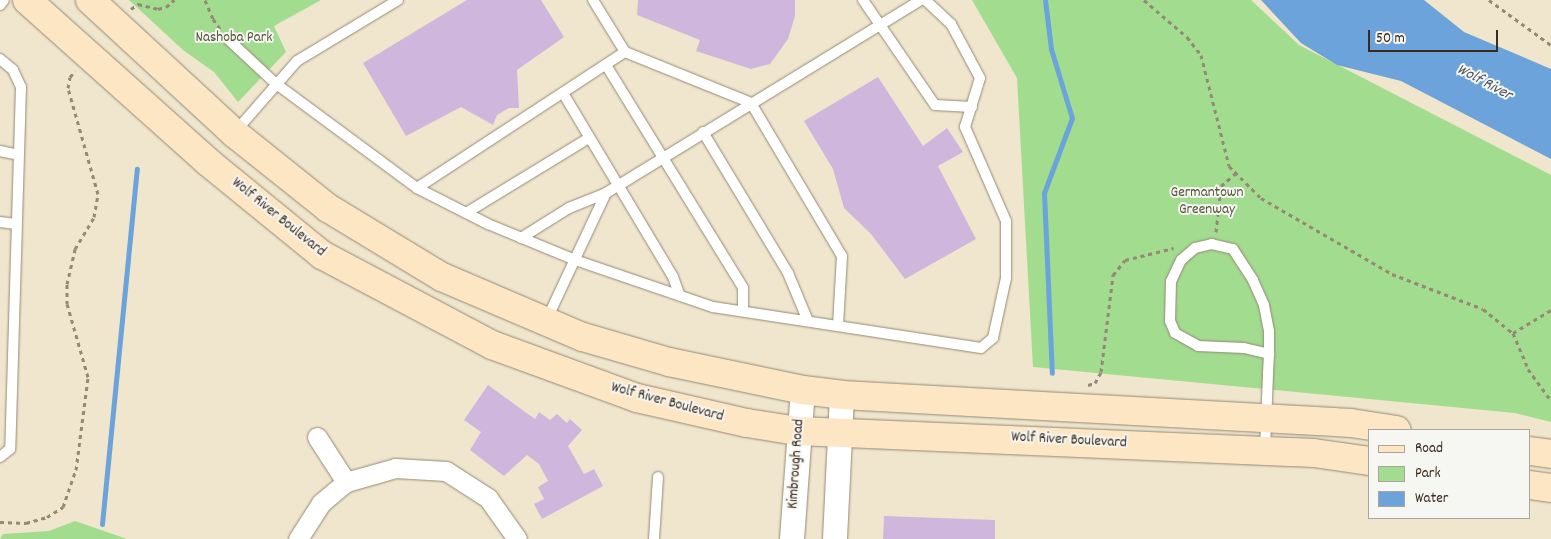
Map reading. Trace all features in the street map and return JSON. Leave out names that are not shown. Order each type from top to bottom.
[{"type":"main road","name":"Wolf River Boulevard","points":[[27,0],[208,162],[322,255],[492,345],[637,398],[747,423],[798,431],[840,434],[901,433],[1265,450],[1314,453],[1368,461]]},
{"type":"main road","points":[[90,0],[234,133],[328,208],[434,272],[583,337],[669,362],[803,390],[842,395],[1351,423],[1390,429]]},
{"type":"main road","points":[[1531,451],[1551,454]]},
{"type":"main road","points":[[1531,485],[1551,488]]},
{"type":"street","name":"Kimbrough Road","points":[[792,539],[798,431],[803,390]]},
{"type":"street","points":[[835,539],[842,395]]},
{"type":"street","points":[[317,437],[346,482]]},
{"type":"street","points":[[298,539],[321,503],[346,482],[396,468],[446,471],[488,498],[517,539]]},
{"type":"lane","points":[[0,5],[4,0]]},
{"type":"lane","points":[[234,133],[275,83],[296,61],[398,0]]},
{"type":"lane","points":[[593,0],[625,52],[751,103],[842,256],[838,325]]},
{"type":"lane","points":[[863,0],[882,24],[935,105],[972,107]]},
{"type":"lane","points":[[521,238],[569,208],[606,193],[663,156],[921,0]]},
{"type":"lane","points":[[230,40],[275,83],[417,188],[521,238],[575,260],[714,307],[981,348],[993,338],[1006,278],[1006,221],[965,127],[980,78],[951,24],[925,0]]},
{"type":"lane","points":[[417,188],[625,52]]},
{"type":"lane","points":[[0,59],[13,70],[21,87],[10,449],[0,457]]},
{"type":"lane","points":[[606,65],[744,288],[742,311]]},
{"type":"lane","points":[[563,93],[673,277],[680,296]]},
{"type":"lane","points":[[703,132],[788,273],[808,320]]},
{"type":"lane","points":[[466,212],[589,138]]},
{"type":"lane","points":[[0,151],[19,155]]},
{"type":"lane","points":[[546,321],[575,260],[594,213],[606,193]]},
{"type":"lane","points":[[0,222],[16,224]]},
{"type":"lane","points":[[1265,450],[1269,354],[1269,331],[1264,305],[1242,260],[1226,246],[1212,244],[1195,248],[1181,260],[1171,282],[1170,320],[1175,333],[1198,346],[1244,348],[1269,354]]},
{"type":"lane","points":[[0,424],[11,426]]},
{"type":"lane","points":[[654,539],[658,477]]},
{"type":"path","points":[[117,23],[138,4],[158,8],[174,0]]},
{"type":"path","points":[[205,0],[213,19],[230,40]]},
{"type":"path","points":[[1144,0],[1187,37],[1201,55],[1229,166],[1261,198],[1392,274],[1482,309],[1513,333],[1528,368],[1551,400]]},
{"type":"path","points":[[1490,0],[1551,45]]},
{"type":"path","points":[[0,522],[26,523],[64,507],[76,470],[88,377],[66,304],[66,284],[75,249],[94,217],[98,194],[68,88],[70,77],[89,55]]},
{"type":"path","points":[[1215,239],[1221,186],[1236,173]]},
{"type":"path","points":[[1084,388],[1095,383],[1101,372],[1113,275],[1125,260],[1179,247]]},
{"type":"path","points":[[1513,333],[1551,310]]},
{"type":"green space","name":"Nashoba Park","points":[[129,0],[321,0],[274,26],[286,52],[238,102],[214,72],[183,50]]},
{"type":"green space","name":"Germantown Greenway","points":[[972,0],[1251,0],[1299,45],[1551,175],[1551,422],[1515,413],[1033,367],[1017,78]]},
{"type":"green space","points":[[75,521],[127,539],[0,539],[3,534],[49,531]]},
{"type":"water","name":"Wolf River","points":[[1261,0],[1424,0],[1464,32],[1551,69],[1551,159],[1401,81],[1337,65],[1301,43]]},
{"type":"building","points":[[467,0],[541,0],[564,37],[517,70],[519,108],[509,108],[497,115],[493,125],[461,107],[406,136],[363,63]]},
{"type":"building","points":[[638,0],[795,0],[795,16],[788,39],[770,64],[751,69],[696,51],[700,40],[637,15]]},
{"type":"building","points":[[878,77],[923,146],[947,128],[963,152],[938,166],[976,239],[905,279],[871,234],[844,208],[833,169],[804,121]]},
{"type":"building","points":[[488,385],[535,419],[539,412],[550,420],[557,414],[567,423],[570,419],[582,430],[568,446],[584,474],[594,469],[603,486],[542,519],[534,504],[544,499],[538,487],[548,481],[539,464],[527,455],[504,476],[470,450],[481,432],[464,420]]},
{"type":"building","points":[[884,516],[995,520],[995,539],[883,539]]},
{"type":"waterway","points":[[1045,0],[1051,49],[1072,118],[1044,193],[1052,373]]},
{"type":"waterway","points":[[102,524],[137,169]]}]
